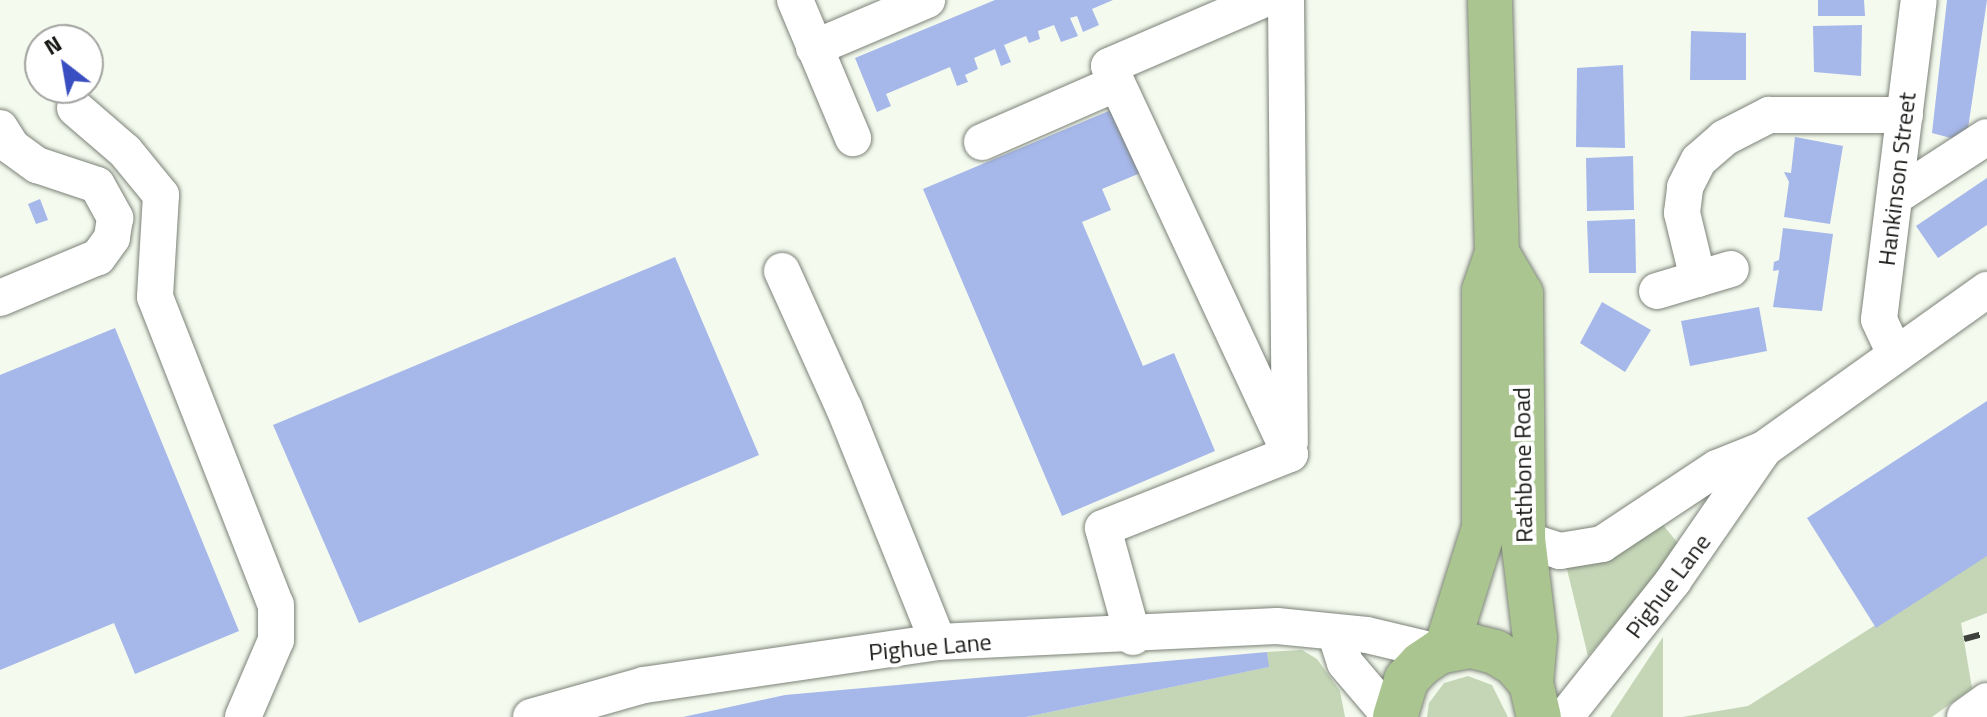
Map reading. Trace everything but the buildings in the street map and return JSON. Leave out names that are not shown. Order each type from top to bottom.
[{"type":"main road","name":"Rathbone Road","points":[[1443,651],[1484,528],[1484,291],[1497,253],[1490,0]]},
{"type":"main road","name":"Rathbone Road","points":[[1497,253],[1521,294],[1523,539],[1535,638],[1535,700]]},
{"type":"main road","points":[[1393,717],[1406,680],[1443,651],[1471,646],[1495,652],[1535,700]]},
{"type":"street","points":[[795,0],[853,138]]},
{"type":"street","points":[[814,48],[927,0]]},
{"type":"street","points":[[1262,0],[1109,66],[1290,454]]},
{"type":"street","points":[[1286,0],[1290,454]]},
{"type":"street","name":"Hankinson Street","points":[[1895,354],[1879,319],[1919,0]]},
{"type":"street","points":[[982,142],[1117,83]]},
{"type":"street","points":[[75,108],[125,151],[161,195],[155,297],[276,605],[276,640],[243,717]]},
{"type":"street","points":[[1657,291],[1715,274],[1682,213],[1685,187],[1699,160],[1724,138],[1769,115],[1905,115]]},
{"type":"street","points":[[0,128],[12,147],[37,165],[97,185],[115,218],[112,238],[98,257],[0,298]]},
{"type":"street","points":[[1896,196],[1987,137]]},
{"type":"street","points":[[782,271],[844,408],[938,642]]},
{"type":"street","name":"Pighue Lane","points":[[1523,539],[1560,551],[1602,544],[1717,468],[1764,449],[1987,290]]},
{"type":"street","name":"Pighue Lane","points":[[1565,717],[1673,581],[1764,449]]},
{"type":"street","points":[[1133,637],[1103,528],[1290,454]]},
{"type":"street","name":"Pighue Lane","points":[[531,717],[644,685],[938,642],[1133,637],[1277,626],[1336,635],[1367,635],[1443,651]]},
{"type":"street","points":[[1336,635],[1345,663],[1393,717]]},
{"type":"street","points":[[1965,717],[1987,701]]},
{"type":"green space","points":[[1659,520],[1681,547],[1588,656],[1565,561]]},
{"type":"green space","points":[[1987,554],[1987,613],[1961,623],[1972,688],[1932,717],[1682,717],[1748,706]]},
{"type":"green space","points":[[1663,637],[1663,717],[1610,717]]},
{"type":"green space","points":[[1302,650],[1317,659],[1340,691],[1345,717],[1026,717],[1268,667],[1267,652]]},
{"type":"green space","points":[[1468,676],[1492,685],[1508,717],[1427,717],[1429,703],[1444,683]]},
{"type":"railway","points":[[1964,639],[1987,633]]}]
